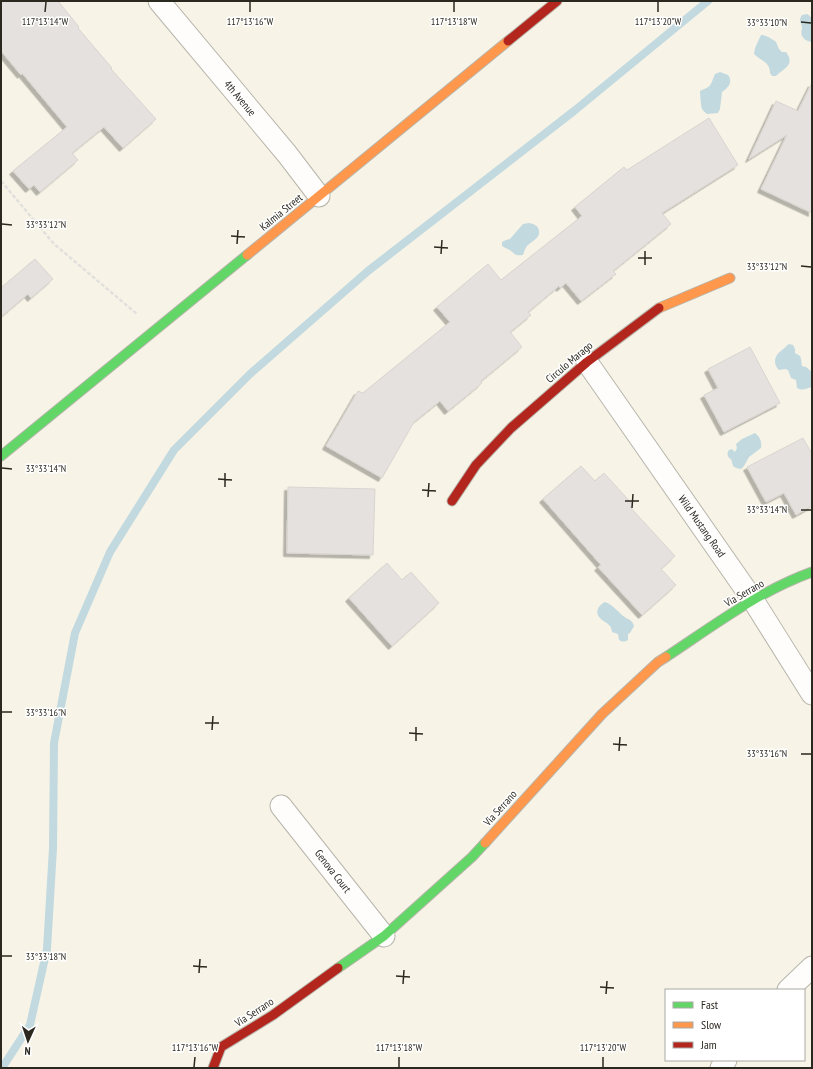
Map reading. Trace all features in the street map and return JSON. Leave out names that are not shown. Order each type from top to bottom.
[{"type":"street","name":"4th Avenue","points":[[159,1],[287,154],[319,196]]},
{"type":"street","name":"Kalmia Street","points":[[1,456],[557,1]]},
{"type":"street","name":"Circulo Marago","points":[[452,501],[476,465],[511,428],[587,362],[659,308],[730,278]]},
{"type":"street","name":"Wild Mustang Road","points":[[587,362],[753,600],[812,694]]},
{"type":"street","name":"Via Serrano","points":[[213,1068],[222,1047],[273,1015],[384,936],[472,857],[602,714],[658,662],[753,600],[812,572]]},
{"type":"street","name":"Genova Court","points":[[282,806],[384,936]]},
{"type":"street","points":[[789,989],[812,967]]},
{"type":"path","points":[[1,181],[54,244],[156,330]]},
{"type":"water","points":[[807,14],[812,19],[812,44],[804,39],[801,34],[802,27],[800,19],[802,15]]},
{"type":"water","points":[[761,35],[771,38],[776,42],[782,52],[786,52],[789,56],[789,63],[776,76],[772,76],[767,64],[754,54]]},
{"type":"water","points":[[720,72],[728,75],[730,84],[722,92],[720,109],[718,113],[707,114],[702,109],[700,91],[709,87],[715,74]]},
{"type":"water","points":[[529,223],[537,226],[539,234],[537,238],[527,246],[523,255],[516,255],[502,246],[502,242],[510,239],[523,224]]},
{"type":"water","points":[[789,344],[793,345],[795,353],[800,356],[802,366],[806,367],[812,372],[811,387],[802,390],[797,388],[796,380],[791,378],[788,370],[779,370],[777,367],[775,362],[776,357]]},
{"type":"water","points":[[755,433],[760,439],[761,448],[749,457],[741,469],[736,468],[733,466],[731,459],[728,457],[728,451],[732,449],[735,452],[737,448],[736,444],[742,439]]},
{"type":"water","points":[[605,602],[633,622],[634,626],[628,634],[628,640],[624,642],[619,640],[618,634],[612,632],[610,626],[598,616],[598,609]]},
{"type":"building","points":[[1,1],[58,1],[79,27],[78,28],[112,68],[111,69],[156,119],[123,148],[104,127],[72,153],[78,160],[40,192],[34,185],[29,189],[13,171],[67,127],[22,73],[21,75],[1,51]]},
{"type":"building","points":[[812,83],[812,213],[761,189],[787,135],[749,159],[776,101],[798,111]]},
{"type":"building","points":[[709,118],[738,165],[662,213],[671,224],[613,271],[616,274],[581,301],[566,283],[560,288],[559,286],[528,312],[531,315],[510,332],[522,347],[448,411],[440,401],[414,422],[382,478],[326,446],[358,391],[363,393],[450,322],[437,307],[488,264],[501,280],[582,216],[575,207],[624,167],[627,170]]},
{"type":"building","points":[[35,259],[53,279],[31,298],[28,294],[1,317],[1,288]]},
{"type":"building","points":[[750,347],[780,403],[724,432],[704,395],[718,388],[708,369]]},
{"type":"building","points":[[803,438],[812,454],[812,506],[796,515],[784,493],[766,502],[747,467]]},
{"type":"building","points":[[581,466],[595,481],[604,473],[633,505],[630,507],[675,556],[661,569],[676,585],[642,615],[598,567],[601,565],[543,499]]},
{"type":"building","points":[[288,487],[375,489],[373,555],[287,553]]},
{"type":"building","points":[[387,563],[402,580],[411,572],[439,603],[392,646],[349,598]]},
{"type":"waterway","points":[[2,1068],[30,1025],[47,949],[53,848],[54,743],[75,633],[110,552],[174,450],[250,374],[368,271],[574,111],[708,1]]},
{"type":"traffic: fast","points":[[1,456],[247,255]]},
{"type":"traffic: fast","points":[[666,657],[719,621],[755,599],[773,589],[812,572]]},
{"type":"traffic: fast","points":[[338,968],[384,936],[472,857],[485,843]]},
{"type":"traffic: slow","points":[[247,255],[508,41]]},
{"type":"traffic: slow","points":[[659,308],[730,278]]},
{"type":"traffic: slow","points":[[485,843],[602,714],[658,662],[666,657]]},
{"type":"traffic: jam","points":[[508,41],[557,1]]},
{"type":"traffic: jam","points":[[452,501],[476,465],[511,428],[587,362],[659,308]]},
{"type":"traffic: jam","points":[[213,1068],[221,1047],[273,1015],[338,968]]}]
